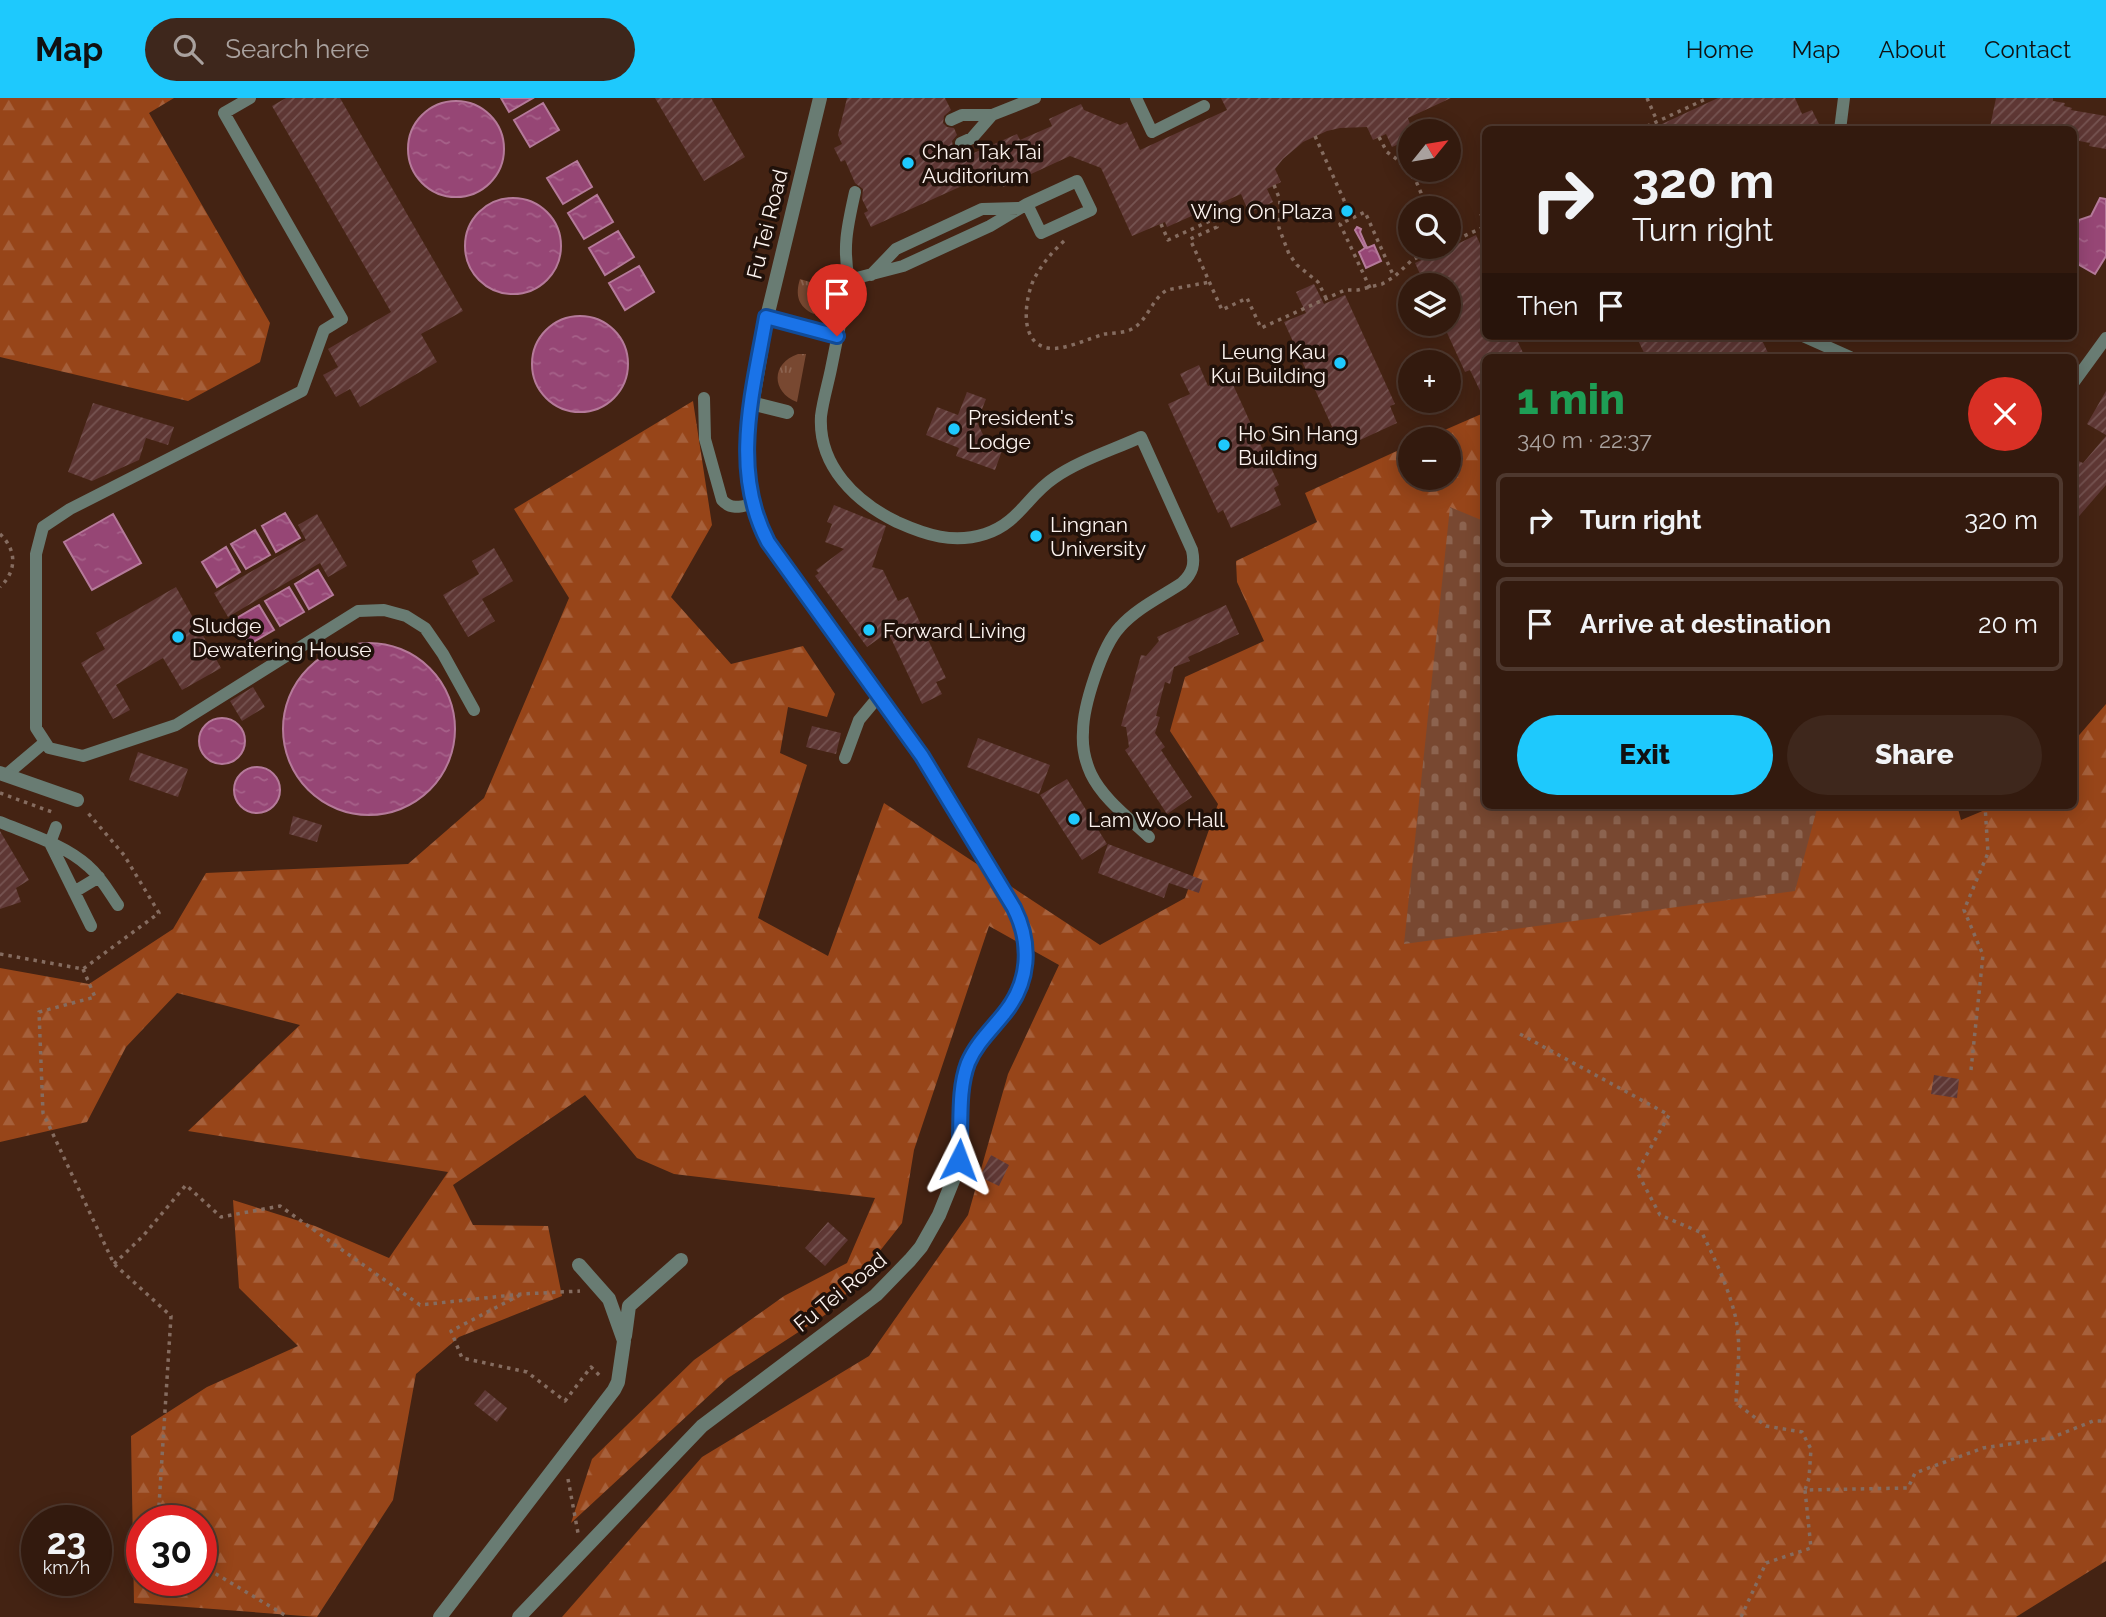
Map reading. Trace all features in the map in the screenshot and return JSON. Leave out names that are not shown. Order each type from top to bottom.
[{"type":"street","name":"Fu Tei Road","points":[[519,1617],[702,1426],[876,1295],[920,1247],[939,1215],[959,1160],[963,1084],[968,1064],[977,1046],[1016,996],[1025,968],[1026,940],[1014,908],[942,786],[773,550],[762,531],[752,504],[746,456],[751,403],[766,317],[820,98]]},
{"type":"street","points":[[751,403],[787,412]]},
{"type":"street","points":[[3,774],[77,800]]},
{"type":"street","points":[[440,1617],[614,1390],[618,1382],[629,1306],[681,1260]]},
{"type":"street","points":[[579,1265],[609,1299],[624,1341]]},
{"type":"lane","points":[[250,98],[223,113],[342,319],[324,330],[302,391],[70,509],[43,527],[36,554],[36,728],[49,748],[83,756],[176,725],[358,611],[384,610],[406,616],[425,628],[443,654],[474,710]]},
{"type":"lane","points":[[951,120],[962,115],[992,116],[1035,98]]},
{"type":"lane","points":[[1136,98],[1152,132],[1204,106]]},
{"type":"lane","points":[[1840,126],[1844,98]]},
{"type":"lane","points":[[961,143],[972,138],[992,116]]},
{"type":"lane","points":[[849,280],[903,266],[990,226],[1023,206],[1077,181],[1091,210],[1041,233],[1023,206]]},
{"type":"lane","points":[[855,192],[845,237],[849,280],[821,416],[825,446],[831,461],[847,487],[870,507],[929,535],[971,537],[998,528],[1021,512],[1038,491],[1056,477],[1141,437],[1192,550],[1193,568],[1182,583],[1130,617],[1113,634],[1098,667],[1083,730],[1086,759],[1098,786],[1149,837]]},
{"type":"lane","points":[[870,275],[896,249],[982,209],[1023,206]]},
{"type":"lane","points":[[766,317],[837,336]]},
{"type":"lane","points":[[2077,378],[2106,338]]},
{"type":"lane","points":[[1812,340],[1843,354]]},
{"type":"lane","points":[[704,398],[705,439],[722,500],[736,508],[752,504]]},
{"type":"lane","points":[[845,758],[859,720],[879,696]]},
{"type":"lane","points":[[3,774],[45,742]]},
{"type":"lane","points":[[58,821],[50,843],[91,926]]},
{"type":"lane","points":[[0,822],[50,843],[81,860],[99,877],[118,905]]},
{"type":"lane","points":[[74,892],[99,877]]},
{"type":"path","points":[[1647,98],[1657,121]]},
{"type":"path","points":[[1647,126],[1708,98]]},
{"type":"path","points":[[1315,136],[1352,218]]},
{"type":"path","points":[[1380,137],[1387,152],[1398,160],[1416,181],[1422,196]]},
{"type":"path","points":[[1274,185],[1280,201],[1279,228],[1289,254],[1307,275],[1318,282],[1326,299]]},
{"type":"path","points":[[1370,288],[1340,223],[1365,212],[1394,277]]},
{"type":"path","points":[[1161,223],[1168,240],[1214,219],[1217,227],[1190,239],[1222,310],[1247,298],[1261,328],[1345,290],[1370,288],[1394,277],[1414,259]]},
{"type":"path","points":[[1461,237],[1482,227]]},
{"type":"path","points":[[1070,237],[1041,267],[1028,295],[1027,327],[1035,342],[1042,346],[1057,348],[1126,331],[1139,323],[1161,293],[1210,282]]},
{"type":"path","points":[[0,534],[12,548],[13,556],[11,573],[0,587]]},
{"type":"path","points":[[0,793],[58,821]]},
{"type":"path","points":[[1971,1070],[1983,955],[1964,910],[1988,853],[1985,809]]},
{"type":"path","points":[[83,969],[94,997],[39,1012],[43,1113],[114,1264],[170,1316],[159,1505]]},
{"type":"path","points":[[1520,1034],[1669,1115],[1637,1172],[1660,1215],[1702,1233],[1718,1267],[1735,1317],[1738,1357],[1736,1403],[1766,1426],[1802,1432],[1811,1449],[1809,1478],[1805,1490],[1811,1548],[1766,1563],[1741,1617]]},
{"type":"path","points":[[114,1264],[143,1236],[186,1185],[221,1217],[280,1206],[420,1305],[576,1290],[609,1299]]},
{"type":"path","points":[[522,1294],[451,1331],[461,1358],[527,1372],[565,1401],[591,1367],[614,1390]]},
{"type":"path","points":[[1805,1490],[1908,1488],[1915,1473],[1983,1448],[2051,1438],[2093,1421],[2106,1421]]},
{"type":"path","points":[[563,1457],[582,1552]]},
{"type":"path","points":[[217,1575],[288,1617]]},
{"type":"green space","points":[[0,98],[174,98],[149,113],[270,323],[260,362],[188,401],[0,357]]},
{"type":"green space","points":[[800,279],[813,283],[819,300],[814,314],[804,308],[799,300]]},
{"type":"green space","points":[[798,354],[806,354],[797,402],[782,392],[778,378],[783,364]]},
{"type":"green space","points":[[693,401],[712,525],[671,597],[731,664],[803,646],[835,694],[827,717],[788,707],[780,753],[807,765],[758,918],[828,956],[884,803],[1100,945],[1185,898],[1218,804],[1170,731],[1185,677],[1264,641],[1237,582],[1236,561],[1317,522],[1305,493],[1398,450],[1398,490],[1461,490],[1461,427],[1452,427],[1482,414],[1482,809],[1958,809],[1961,820],[1987,809],[2077,809],[2077,738],[2106,704],[2106,1561],[2016,1617],[562,1617],[702,1457],[869,1356],[968,1215],[1008,1074],[1059,965],[989,926],[914,1150],[902,1223],[834,1309],[728,1378],[571,1523],[592,1459],[694,1360],[784,1296],[847,1263],[875,1198],[674,1174],[637,1158],[585,1095],[453,1185],[473,1225],[548,1226],[562,1296],[459,1337],[416,1374],[393,1500],[317,1617],[134,1603],[134,1596],[217,1596],[217,1505],[132,1505],[131,1436],[207,1387],[298,1346],[239,1288],[233,1200],[315,1226],[389,1258],[448,1172],[188,1131],[300,1025],[177,993],[126,1047],[87,1122],[0,1142],[0,968],[89,984],[173,929],[206,873],[408,864],[484,798],[569,598],[514,509]]},
{"type":"green space","points":[[1450,507],[1482,520],[1482,809],[1817,809],[1795,891],[1404,944]]},
{"type":"water","points":[[501,98],[533,98],[509,112]]},
{"type":"water","points":[[456,101],[474,104],[490,115],[501,131],[504,149],[501,167],[490,183],[474,194],[456,197],[438,194],[422,183],[411,167],[408,149],[411,131],[422,115],[438,104]]},
{"type":"water","points":[[543,103],[559,130],[530,147],[514,120]]},
{"type":"water","points":[[577,161],[592,187],[563,204],[547,178]]},
{"type":"water","points":[[597,195],[613,222],[584,239],[568,213]]},
{"type":"water","points":[[513,198],[531,201],[547,212],[558,228],[561,246],[558,264],[547,280],[531,291],[513,294],[495,291],[479,280],[468,264],[465,246],[468,228],[479,212],[495,201]]},
{"type":"water","points":[[2100,198],[2106,199],[2106,256],[2095,274],[2077,264],[2079,220],[2091,216]]},
{"type":"water","points":[[1357,227],[1361,229],[1367,248],[1374,245],[1381,261],[1366,268],[1359,252],[1365,248],[1355,230]]},
{"type":"water","points":[[618,231],[634,257],[605,275],[589,248]]},
{"type":"water","points":[[639,266],[654,292],[625,310],[609,283]]},
{"type":"water","points":[[580,316],[598,319],[614,330],[625,346],[628,364],[625,382],[614,398],[598,409],[580,412],[562,409],[546,398],[535,382],[532,364],[535,346],[546,330],[562,319]]},
{"type":"water","points":[[285,513],[300,538],[276,552],[262,526]]},
{"type":"water","points":[[113,514],[141,563],[92,590],[64,542]]},
{"type":"water","points":[[255,530],[270,555],[246,569],[231,544]]},
{"type":"water","points":[[226,547],[240,572],[217,587],[202,562]]},
{"type":"water","points":[[318,570],[333,595],[309,609],[295,584]]},
{"type":"water","points":[[289,587],[304,612],[280,626],[265,601]]},
{"type":"water","points":[[259,605],[274,630],[250,644],[235,619]]},
{"type":"water","points":[[369,643],[402,649],[430,668],[449,696],[455,729],[449,762],[430,790],[402,809],[369,815],[336,809],[308,790],[289,762],[283,729],[289,696],[308,668],[336,649]]},
{"type":"water","points":[[222,718],[238,725],[245,741],[238,757],[222,764],[206,757],[199,741],[206,725]]},
{"type":"water","points":[[257,767],[266,768],[273,774],[279,781],[279,799],[273,806],[266,812],[257,813],[248,812],[241,806],[235,799],[234,790],[235,781],[241,774],[248,768]]},
{"type":"building","points":[[286,98],[340,98],[463,311],[421,334],[437,362],[360,407],[350,389],[336,397],[323,375],[338,367],[328,349],[391,312],[272,106]]},
{"type":"building","points":[[655,98],[711,98],[745,157],[704,181]]},
{"type":"building","points":[[847,98],[945,98],[951,110],[944,116],[943,123],[954,128],[957,135],[952,141],[953,147],[959,152],[965,151],[967,156],[1017,134],[1020,140],[1052,126],[1049,119],[1081,104],[1084,110],[1120,125],[1127,122],[1140,150],[1227,110],[1221,98],[1451,98],[1408,119],[1398,119],[1398,144],[1392,147],[1386,134],[1373,140],[1367,127],[1327,131],[1303,142],[1275,169],[1281,182],[1267,189],[1273,202],[1249,213],[1241,194],[1167,227],[1165,222],[1132,236],[1101,168],[1070,156],[1003,187],[995,171],[871,227],[864,213],[868,211],[862,199],[863,189],[855,183],[845,160],[841,162],[834,148],[842,144],[838,135]]},
{"type":"building","points":[[1718,98],[1795,98],[1802,114],[1812,110],[1820,126],[1658,126]]},
{"type":"building","points":[[1996,98],[2053,98],[2053,101],[2065,103],[2064,106],[2072,108],[2071,110],[2106,116],[2106,149],[2077,141],[2077,126],[1990,126]]},
{"type":"building","points":[[1476,235],[1482,248],[1482,340],[1517,340],[1524,354],[1482,354],[1482,395],[1470,370],[1465,372],[1461,363],[1461,350],[1455,350],[1448,336],[1461,336],[1461,273],[1420,273],[1415,263],[1424,259],[1461,259],[1461,242]]},
{"type":"building","name":"Leung Kau Kui Building","points":[[1314,284],[1324,304],[1345,295],[1395,404],[1390,406],[1397,423],[1347,446],[1339,429],[1334,431],[1284,322],[1306,313],[1296,292]]},
{"type":"building","points":[[1638,340],[1762,340],[1769,354],[1645,354]]},
{"type":"building","name":"Ho Sin Hang Building","points":[[1199,365],[1208,386],[1229,376],[1279,485],[1274,488],[1281,505],[1231,528],[1223,510],[1218,513],[1168,404],[1190,394],[1180,374]]},
{"type":"building","points":[[2106,391],[2106,435],[2087,424]]},
{"type":"building","name":"President's Lodge","points":[[967,392],[986,399],[977,422],[986,441],[1003,448],[995,470],[956,456],[959,448],[926,435],[937,407],[958,415]]},
{"type":"building","points":[[93,403],[174,427],[168,445],[146,438],[139,460],[92,481],[68,472]]},
{"type":"building","points":[[2106,436],[2106,485],[2077,519],[2077,460],[2083,463]]},
{"type":"building","name":"Forward Living","points":[[834,505],[886,526],[872,567],[883,570],[898,601],[908,597],[946,678],[936,682],[942,694],[922,704],[888,632],[867,647],[815,576],[819,573],[816,570],[844,549],[825,542],[832,524],[827,522]]},
{"type":"building","points":[[317,514],[347,566],[328,577],[320,563],[228,617],[214,593],[306,540],[298,525]]},
{"type":"building","points":[[494,548],[513,581],[482,599],[495,621],[468,637],[443,595],[479,574],[472,561]]},
{"type":"building","name":"Sludge Dewatering House","points":[[176,587],[221,668],[182,690],[163,658],[116,685],[130,710],[113,719],[81,663],[105,649],[96,633]]},
{"type":"building","points":[[1226,605],[1239,634],[1188,657],[1190,661],[1174,667],[1170,684],[1165,682],[1156,716],[1160,717],[1155,733],[1165,747],[1161,750],[1192,797],[1167,814],[1125,750],[1129,747],[1126,727],[1121,726],[1141,655],[1146,656],[1159,641],[1157,637]]},
{"type":"building","points":[[253,687],[265,707],[242,721],[230,701]]},
{"type":"building","points":[[812,726],[841,733],[836,754],[806,747]]},
{"type":"building","points":[[978,738],[1050,765],[1039,794],[967,767]]},
{"type":"building","points":[[138,752],[188,769],[178,797],[129,780]]},
{"type":"building","points":[[1067,779],[1107,844],[1082,860],[1040,795]]},
{"type":"building","points":[[293,816],[322,825],[317,842],[289,834]]},
{"type":"building","points":[[0,831],[29,880],[16,888],[21,902],[0,909]]},
{"type":"building","points":[[1108,844],[1203,880],[1199,893],[1169,883],[1164,898],[1098,873]]},
{"type":"building","points":[[1934,1075],[1959,1079],[1957,1098],[1931,1094]]},
{"type":"building","points":[[991,1155],[1009,1165],[999,1186],[980,1177]]},
{"type":"building","points":[[828,1222],[848,1240],[825,1266],[805,1248]]},
{"type":"building","points":[[485,1390],[507,1408],[497,1422],[474,1404]]},
{"type":"place","name":"Chan Tak Tai Auditorium","points":[[908,163]]},
{"type":"place","name":"Wing On Plaza","points":[[1347,211]]},
{"type":"place","name":"Leung Kau Kui Building","points":[[1340,363]]},
{"type":"place","name":"President's Lodge","points":[[954,429]]},
{"type":"place","name":"Ho Sin Hang Building","points":[[1224,445]]},
{"type":"place","name":"Lingnan University","points":[[1036,536]]},
{"type":"place","name":"Forward Living","points":[[869,630]]},
{"type":"place","name":"Sludge Dewatering House","points":[[178,637]]},
{"type":"place","name":"Lam Woo Hall","points":[[1074,819]]},
{"type":"route","points":[[837,336],[766,317],[747,435],[747,479],[756,517],[768,542],[942,786],[1020,920],[1026,940],[1025,968],[1012,1003],[977,1046],[968,1064],[963,1084],[959,1160]]}]
